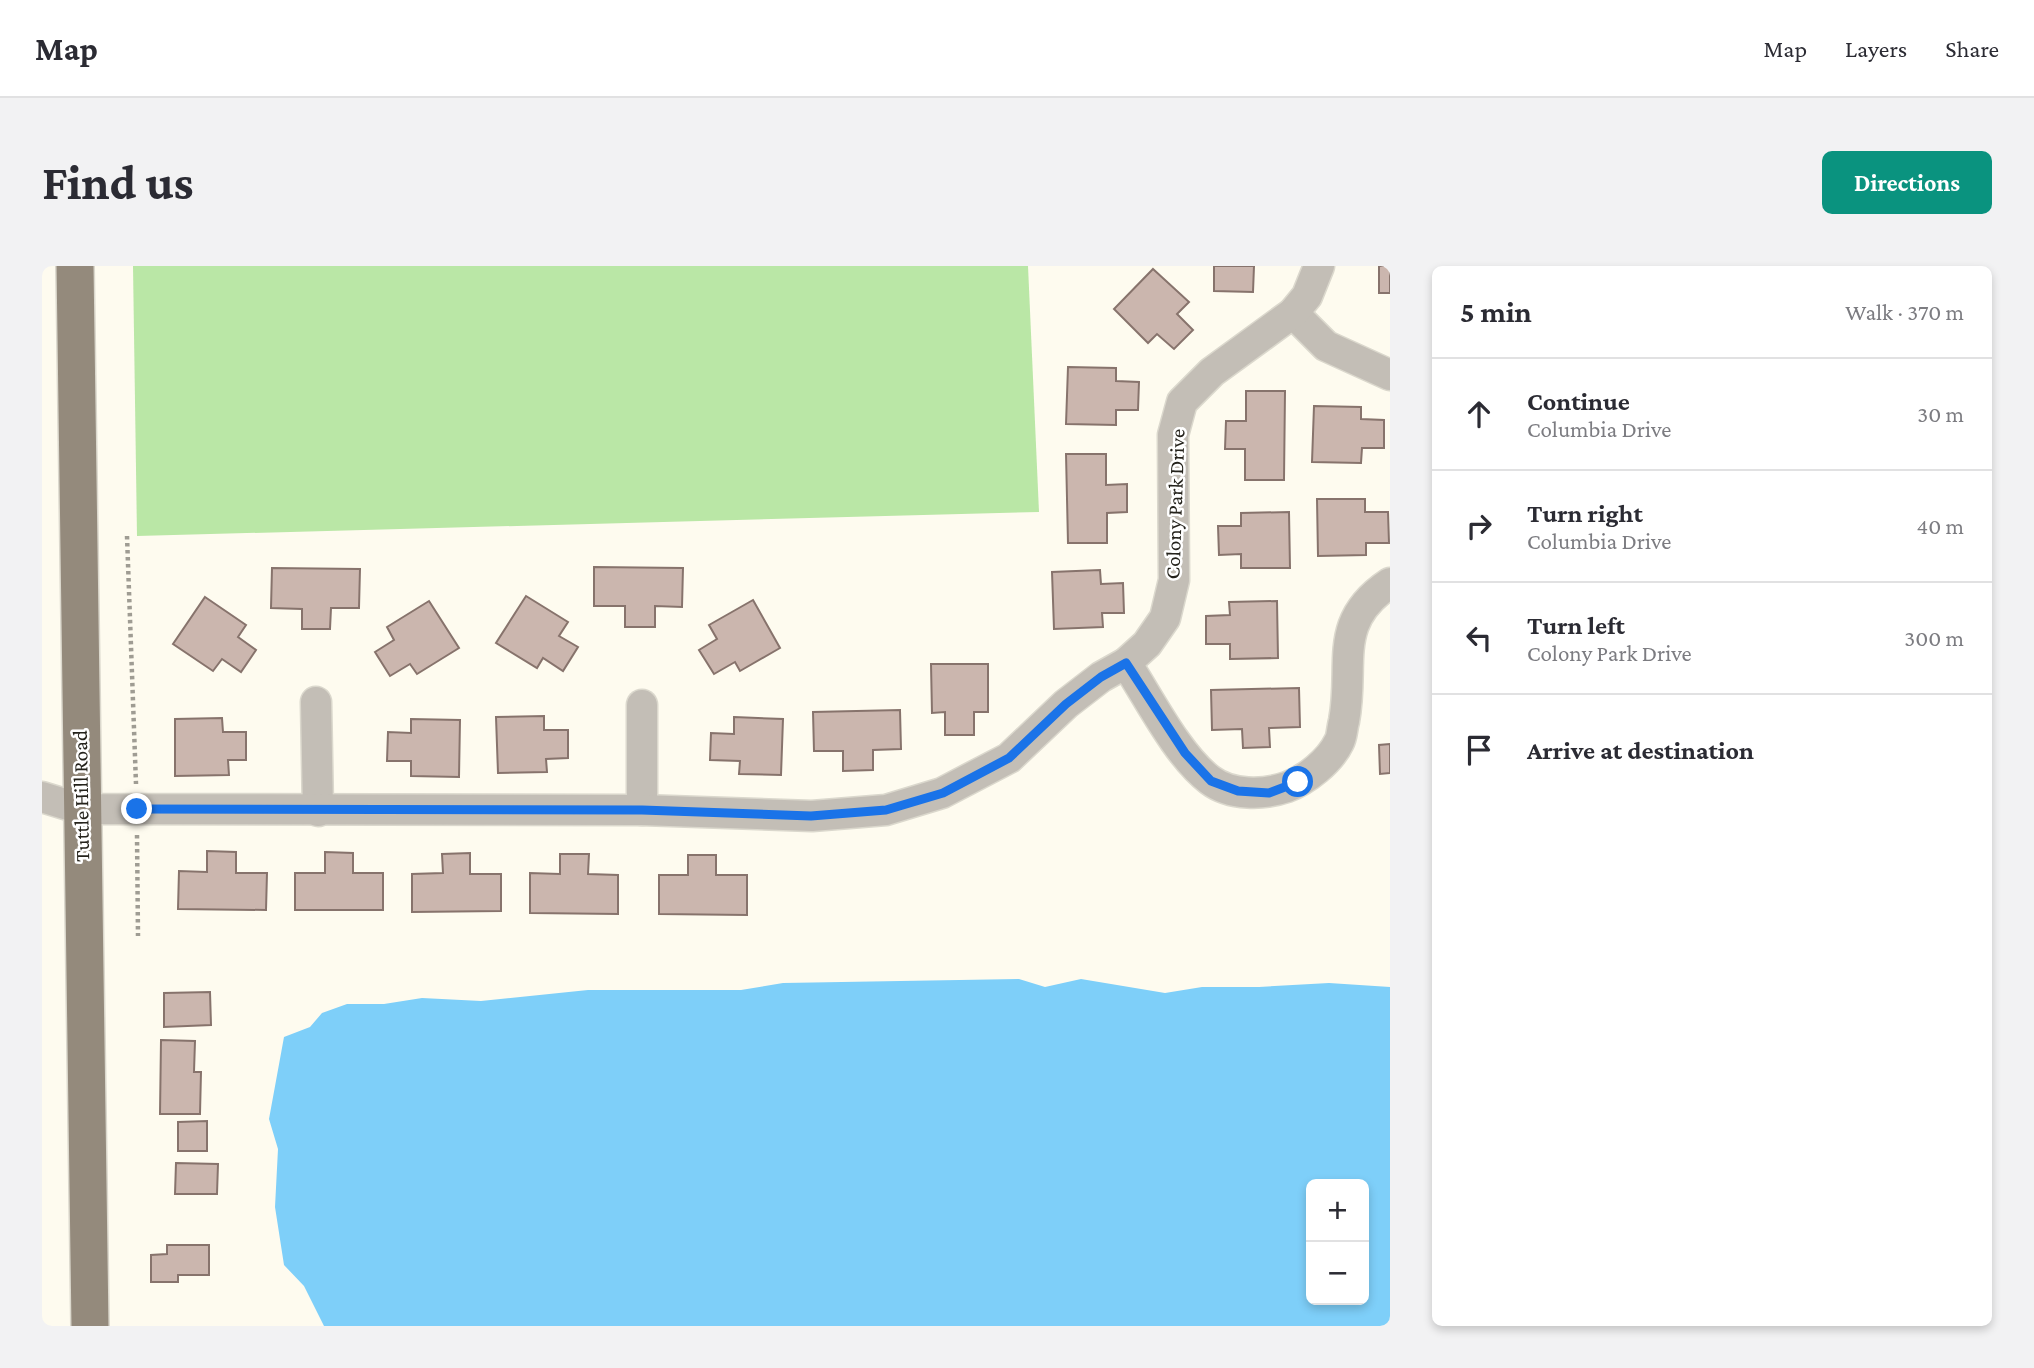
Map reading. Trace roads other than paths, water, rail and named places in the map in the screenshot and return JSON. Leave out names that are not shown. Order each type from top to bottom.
[{"type":"main road","name":"Tuttle Hill Road","points":[[75,266],[90,1326]]},
{"type":"street","name":"Colony Park Drive","points":[[42,797],[81,808],[318,811],[642,810],[811,816],[886,810],[943,793],[1009,758],[1066,704],[1101,677],[1126,663],[1147,644],[1165,618],[1174,580],[1173,435],[1182,402],[1212,372],[1293,313],[1307,296],[1319,266]]},
{"type":"street","points":[[1293,313],[1326,346],[1390,375]]},
{"type":"street","points":[[1126,663],[1185,753],[1211,781],[1238,791],[1269,793],[1298,782],[1324,761],[1340,742],[1347,704],[1346,650],[1355,617],[1390,583]]},
{"type":"street","points":[[316,702],[318,811]]},
{"type":"street","points":[[642,705],[642,810]]},
{"type":"water","points":[[1019,979],[1045,987],[1081,979],[1165,993],[1202,987],[1329,983],[1390,987],[1390,1326],[324,1326],[304,1286],[284,1265],[275,1207],[278,1149],[269,1119],[284,1037],[310,1027],[322,1013],[347,1004],[384,1004],[422,998],[481,1001],[588,990],[741,990],[783,983]]}]
